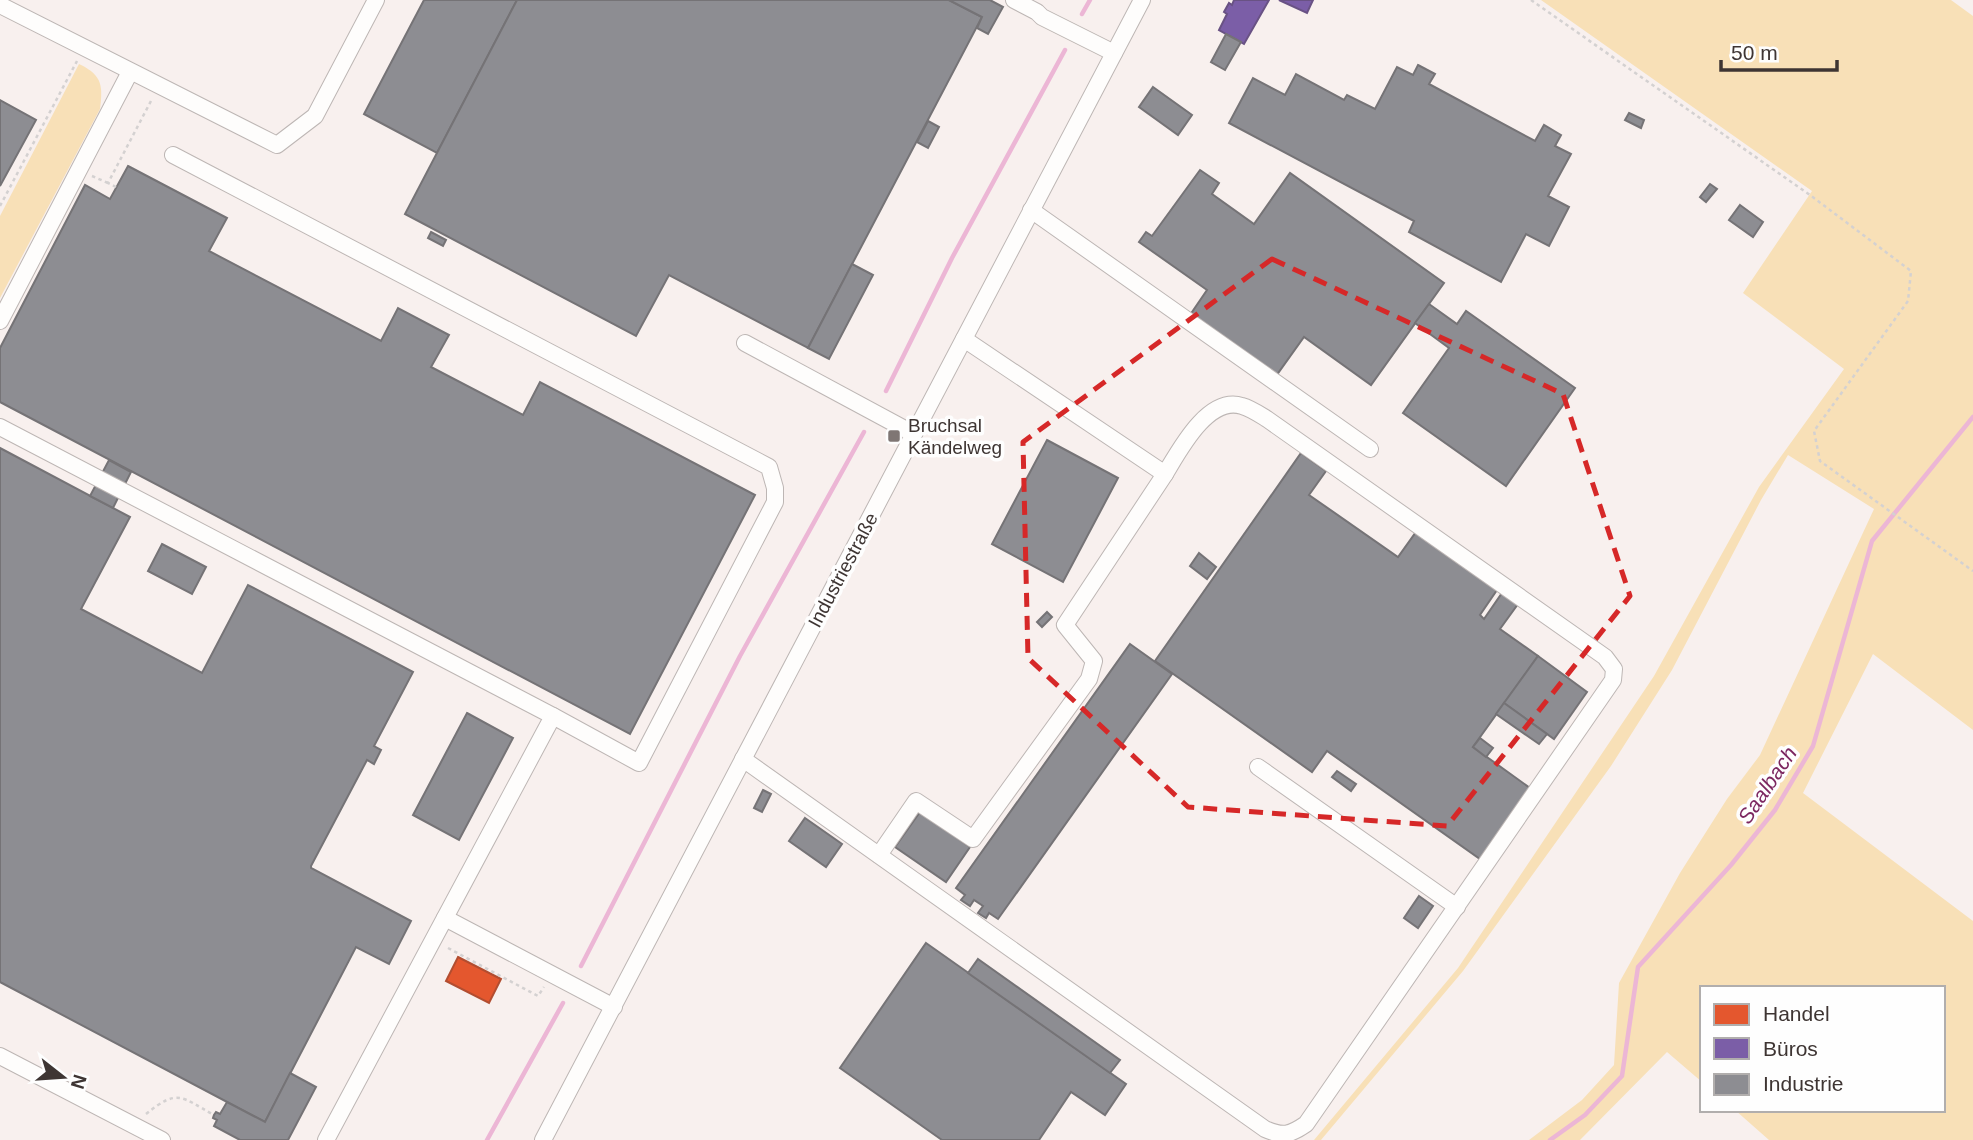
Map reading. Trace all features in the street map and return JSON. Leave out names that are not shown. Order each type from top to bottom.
[{"type":"street","points":[[0,5],[277,145],[315,116],[376,0]]},
{"type":"street","points":[[1014,0],[1114,53]]},
{"type":"street","name":"Industriestraße","points":[[543,1140],[743,759],[908,431],[964,339],[1142,0]]},
{"type":"street","points":[[0,321],[131,72]]},
{"type":"street","points":[[0,427],[639,762],[775,502],[775,488],[769,467],[173,155]]},
{"type":"street","points":[[1031,210],[1370,450]]},
{"type":"street","points":[[964,339],[1165,474]]},
{"type":"street","points":[[745,343],[908,431]]},
{"type":"street","points":[[743,759],[1265,1129],[1280,1136],[1292,1135],[1306,1124],[1457,907],[1613,680],[1614,669],[1605,657],[1266,419],[1240,405],[1218,407],[1188,436],[1065,625],[1094,661],[1089,678],[974,839],[916,801],[879,855]]},
{"type":"street","points":[[326,1140],[553,716]]},
{"type":"street","points":[[1258,767],[1457,907]]},
{"type":"street","points":[[445,918],[614,1007]]},
{"type":"street","points":[[0,1056],[162,1140]]},
{"type":"path","points":[[1531,0],[1810,195],[1911,271],[1909,301],[1814,431],[1820,461],[1973,571]]},
{"type":"path","points":[[0,206],[84,49]]},
{"type":"path","points":[[116,187],[108,183],[159,86]]},
{"type":"path","points":[[446,947],[538,996],[555,975]]},
{"type":"path","points":[[133,1125],[172,1097],[182,1098],[214,1115]]},
{"type":"highlighted area","points":[[1272,259],[1563,394],[1630,596],[1447,826],[1188,807],[1028,658],[1023,442]]},
{"type":"shaded area","points":[[1541,0],[1951,0],[1973,16],[1973,730],[1873,654],[1803,793],[1973,921],[1973,1140],[1769,1140],[1737,1112],[1945,1112],[1945,986],[1700,986],[1700,1080],[1667,1052],[1580,1140],[1529,1140],[1582,1100],[1614,1065],[1619,983],[1680,873],[1727,799],[1760,755],[1874,509],[1788,455],[1761,500],[1672,670],[1611,766],[1463,971],[1321,1140],[1314,1140],[1458,968],[1654,676],[1759,487],[1844,369],[1743,293],[1812,191]]},
{"type":"shaded area","points":[[79,64],[97,77],[101,87],[100,109],[0,298],[0,216]]},
{"type":"building: Handel","points":[[458,957],[501,979],[489,1003],[446,981]]},
{"type":"building: Büros","points":[[1234,0],[1269,0],[1244,44],[1219,30],[1227,14],[1224,12]]},
{"type":"building: Büros","points":[[1279,0],[1313,0],[1307,13]]},
{"type":"building: Industrie","points":[[424,0],[517,0],[437,153],[364,114]]},
{"type":"building: Industrie","points":[[517,0],[949,0],[982,17],[808,348],[669,275],[636,336],[405,214]]},
{"type":"building: Industrie","points":[[949,0],[990,0],[1003,7],[988,34],[977,28],[982,17]]},
{"type":"building: Industrie","points":[[1226,34],[1241,42],[1225,70],[1211,62]]},
{"type":"building: Industrie","points":[[1418,65],[1435,74],[1429,84],[1535,141],[1544,125],[1561,135],[1555,146],[1571,154],[1548,196],[1569,207],[1549,246],[1526,234],[1501,282],[1409,232],[1414,221],[1229,123],[1253,78],[1285,95],[1296,74],[1344,100],[1347,95],[1375,109],[1397,67],[1413,75]]},
{"type":"building: Industrie","points":[[1153,87],[1192,115],[1178,135],[1139,107]]},
{"type":"building: Industrie","points":[[0,100],[36,120],[0,186]]},
{"type":"building: Industrie","points":[[1629,113],[1644,120],[1641,128],[1625,120]]},
{"type":"building: Industrie","points":[[928,121],[939,127],[928,148],[917,142]]},
{"type":"building: Industrie","points":[[128,166],[227,218],[209,251],[381,341],[398,308],[449,335],[431,367],[523,415],[540,382],[755,495],[630,734],[0,402],[0,348],[85,185],[110,199]]},
{"type":"building: Industrie","points":[[1200,170],[1219,183],[1212,194],[1254,224],[1290,173],[1444,283],[1371,385],[1304,337],[1276,376],[1190,315],[1207,290],[1139,242],[1146,232],[1152,236]]},
{"type":"building: Industrie","points":[[1710,184],[1717,189],[1706,202],[1700,197]]},
{"type":"building: Industrie","points":[[1740,205],[1763,222],[1753,237],[1729,220]]},
{"type":"building: Industrie","points":[[431,232],[446,240],[443,246],[428,238]]},
{"type":"building: Industrie","points":[[852,264],[873,275],[829,359],[808,348]]},
{"type":"building: Industrie","points":[[1429,304],[1457,324],[1466,311],[1575,388],[1506,486],[1403,413],[1449,348],[1415,323]]},
{"type":"building: Industrie","points":[[1047,440],[1118,478],[1063,582],[992,544]]},
{"type":"building: Industrie","points":[[0,448],[130,517],[81,609],[202,673],[248,585],[413,672],[374,746],[381,750],[374,764],[367,760],[311,866],[411,921],[389,964],[356,947],[265,1122],[0,982]]},
{"type":"building: Industrie","points":[[1301,453],[1326,471],[1309,495],[1398,557],[1416,532],[1497,590],[1480,615],[1484,619],[1502,593],[1518,604],[1500,629],[1538,656],[1473,747],[1530,788],[1480,859],[1327,751],[1312,772],[1155,661]]},
{"type":"building: Industrie","points":[[109,460],[131,472],[113,508],[90,496]]},
{"type":"building: Industrie","points":[[162,544],[206,567],[192,594],[148,571]]},
{"type":"building: Industrie","points":[[1199,553],[1216,567],[1207,579],[1190,566]]},
{"type":"building: Industrie","points":[[1047,612],[1052,617],[1042,627],[1037,622]]},
{"type":"building: Industrie","points":[[1130,644],[1172,674],[998,919],[989,913],[986,918],[978,913],[983,906],[974,900],[970,906],[961,900],[965,895],[956,888]]},
{"type":"building: Industrie","points":[[1538,656],[1587,692],[1554,739],[1504,703]]},
{"type":"building: Industrie","points":[[1504,703],[1547,734],[1539,744],[1496,714]]},
{"type":"building: Industrie","points":[[467,713],[513,738],[459,840],[413,815]]},
{"type":"building: Industrie","points":[[1480,738],[1493,748],[1486,757],[1473,747]]},
{"type":"building: Industrie","points":[[1337,771],[1356,784],[1351,791],[1332,777]]},
{"type":"building: Industrie","points":[[763,790],[771,794],[762,812],[754,808]]},
{"type":"building: Industrie","points":[[920,812],[970,847],[946,882],[895,847]]},
{"type":"building: Industrie","points":[[805,818],[842,844],[826,867],[789,841]]},
{"type":"building: Industrie","points":[[1419,896],[1433,906],[1418,928],[1404,918]]},
{"type":"building: Industrie","points":[[926,943],[1126,1084],[1105,1115],[1071,1092],[1039,1140],[942,1140],[840,1068]]},
{"type":"building: Industrie","points":[[978,959],[1120,1060],[1110,1073],[968,973]]},
{"type":"building: Industrie","points":[[290,1073],[316,1087],[288,1140],[240,1140],[214,1126],[217,1120],[213,1118],[214,1115],[216,1112],[220,1114],[227,1102],[265,1122]]},
{"type":"waterway","points":[[1082,14],[1090,0]]},
{"type":"waterway","points":[[886,391],[952,258],[1065,50]]},
{"type":"waterway","name":"Saalbach","points":[[1550,1140],[1585,1115],[1622,1076],[1638,967],[1731,865],[1775,810],[1813,746],[1872,541],[1973,417]]},
{"type":"waterway","points":[[581,966],[740,656],[864,432]]},
{"type":"waterway","points":[[487,1140],[563,1003]]},
{"type":"place","name":"Bruchsal Kändelweg","points":[[894,436]]}]
